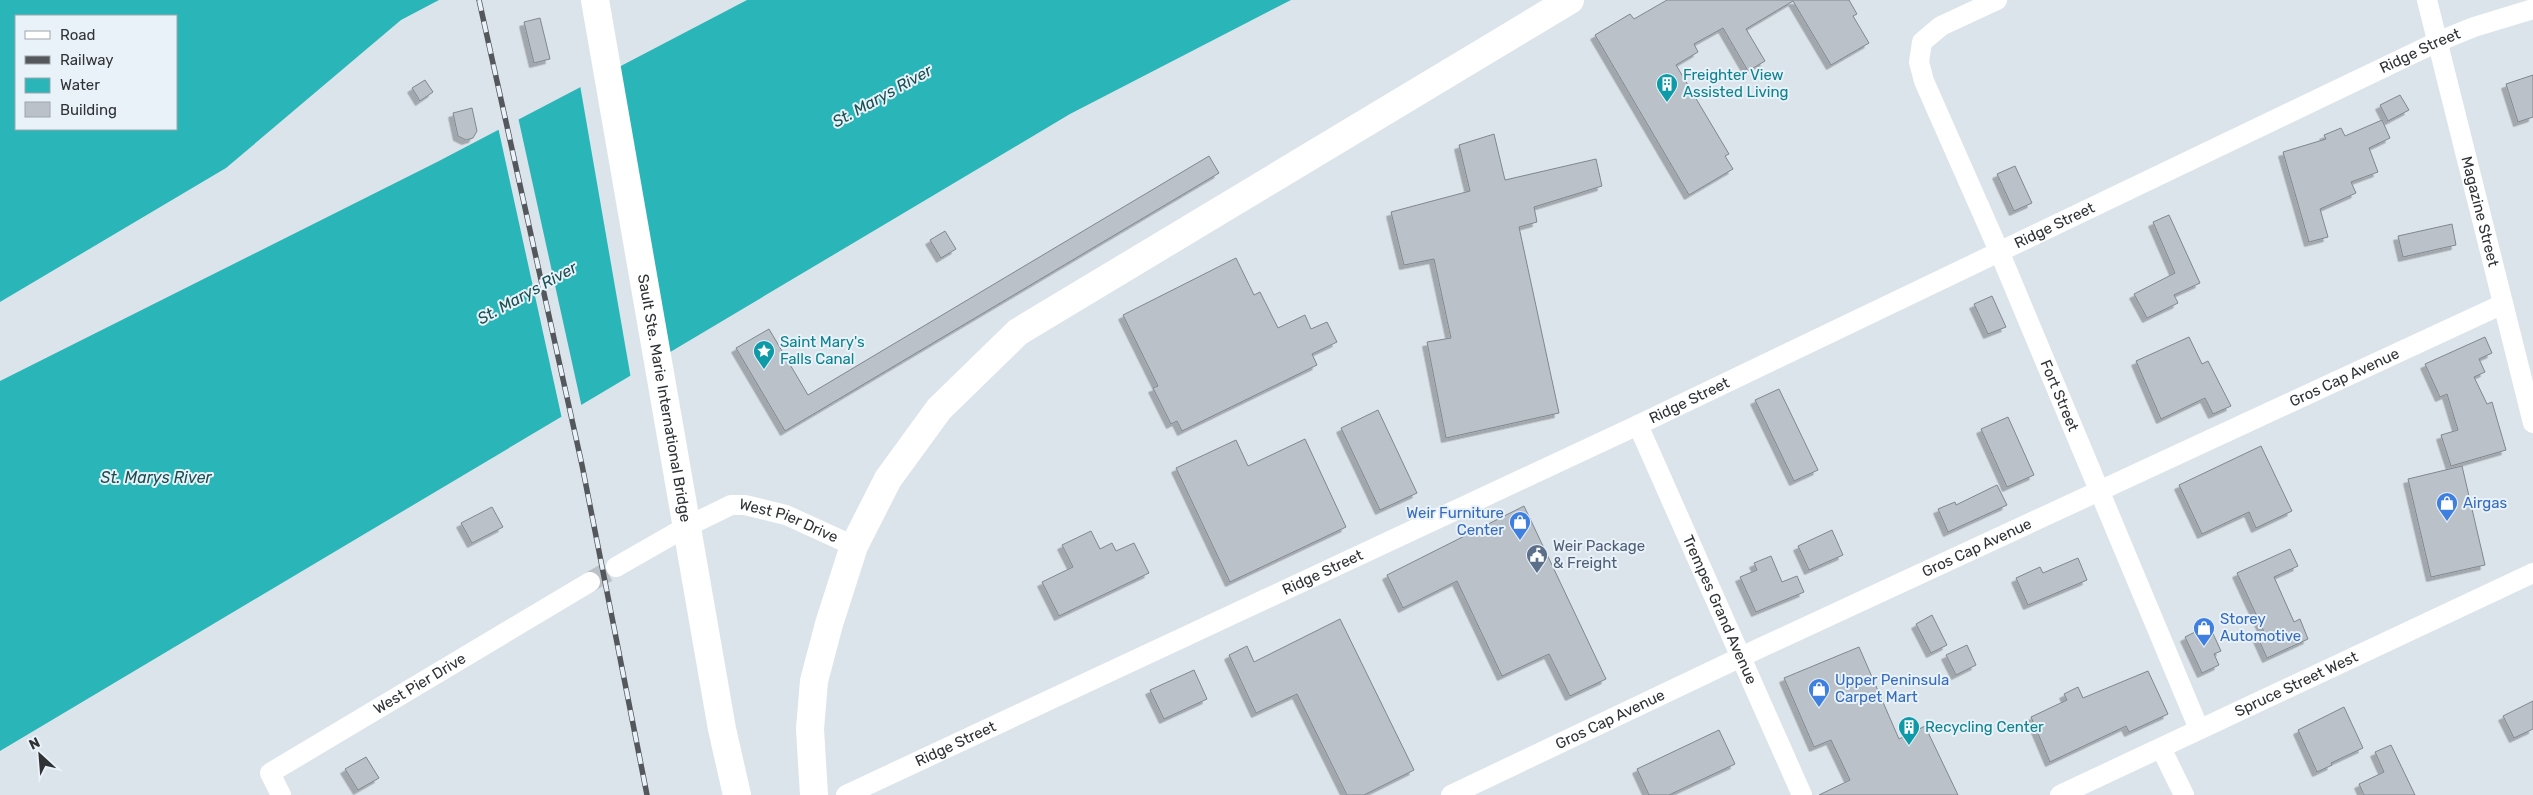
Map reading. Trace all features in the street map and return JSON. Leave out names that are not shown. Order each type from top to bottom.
[{"type":"main road","name":"Sault Ste. Marie International Bridge","points":[[595,0],[720,719],[737,795]]},
{"type":"main road","points":[[814,795],[810,729],[814,681],[829,624],[854,546],[888,479],[939,409],[1018,332],[1570,0]]},
{"type":"street","name":"Fort Street","points":[[1997,0],[1941,26],[1922,42],[1920,62],[1924,81],[1999,251],[2199,729]]},
{"type":"street","name":"Magazine Street","points":[[2427,0],[2533,423]]},
{"type":"street","name":"Ridge Street","points":[[846,795],[1638,425],[2437,42],[2474,27],[2533,9]]},
{"type":"street","name":"Gros Cap Avenue","points":[[1451,795],[1740,657],[2503,304]]},
{"type":"street","name":"Trempes Grand Avenue","points":[[1638,425],[1802,795]]},
{"type":"street","name":"West Pier Drive","points":[[616,567],[686,527],[731,505],[745,505],[786,515],[854,546]]},
{"type":"street","name":"Spruce Street West","points":[[2060,795],[2533,573]]},
{"type":"street","name":"West Pier Drive","points":[[281,795],[270,773],[590,582]]},
{"type":"street","points":[[2161,748],[2184,795]]},
{"type":"water","points":[[0,0],[439,0],[401,20],[226,168],[0,302]]},
{"type":"water","name":"St. Marys River","points":[[747,0],[1291,0],[1070,114],[0,751],[0,381],[437,162]]},
{"type":"pier","points":[[615,66],[668,357],[631,379],[580,85]]},
{"type":"pier","points":[[518,117],[582,408],[562,419],[498,127]]},
{"type":"building","name":"Freighter View Assisted Living","points":[[1667,0],[1849,0],[1857,14],[1853,16],[1869,43],[1831,65],[1793,1],[1746,29],[1765,61],[1748,71],[1723,28],[1694,44],[1698,52],[1676,65],[1729,154],[1725,156],[1733,169],[1689,195],[1595,35],[1630,14],[1634,19]]},
{"type":"building","points":[[540,18],[550,59],[534,63],[524,22]]},
{"type":"building","points":[[2533,75],[2533,117],[2518,122],[2506,84]]},
{"type":"building","points":[[425,80],[433,92],[420,101],[412,88]]},
{"type":"building","points":[[2400,95],[2409,110],[2388,121],[2380,105]]},
{"type":"building","points":[[472,108],[477,131],[473,138],[466,140],[458,136],[453,113]]},
{"type":"building","points":[[2382,120],[2390,138],[2369,148],[2378,172],[2351,182],[2356,193],[2320,209],[2328,237],[2309,242],[2283,152],[2326,139],[2324,135],[2341,128],[2345,136]]},
{"type":"building","points":[[1494,134],[1505,180],[1596,159],[1602,186],[1534,207],[1537,222],[1519,227],[1559,413],[1446,438],[1427,342],[1451,338],[1434,259],[1404,265],[1391,212],[1470,191],[1459,145]]},
{"type":"building","points":[[1209,156],[1219,173],[785,431],[736,348],[769,329],[808,395]]},
{"type":"building","points":[[2015,166],[2032,203],[2014,211],[1997,174]]},
{"type":"building","points":[[2169,215],[2200,283],[2174,295],[2178,303],[2147,318],[2134,294],[2175,273],[2153,222]]},
{"type":"building","points":[[2452,224],[2456,245],[2403,257],[2398,236]]},
{"type":"building","points":[[945,231],[956,249],[941,258],[930,240]]},
{"type":"building","points":[[1236,258],[1254,295],[1260,292],[1278,328],[1305,315],[1311,329],[1327,322],[1337,342],[1312,354],[1317,365],[1182,431],[1177,421],[1171,424],[1153,388],[1158,386],[1123,315]]},
{"type":"building","points":[[1992,296],[2006,327],[1988,334],[1974,304]]},
{"type":"building","points":[[2189,337],[2202,364],[2208,361],[2231,406],[2213,414],[2205,398],[2161,419],[2136,361]]},
{"type":"building","points":[[2485,337],[2492,353],[2479,359],[2485,372],[2474,377],[2487,404],[2492,402],[2506,450],[2451,466],[2441,435],[2458,430],[2447,394],[2440,397],[2425,364]]},
{"type":"building","points":[[1779,389],[1818,470],[1794,481],[1755,400]]},
{"type":"building","points":[[1378,410],[1417,493],[1380,510],[1341,428]]},
{"type":"building","points":[[2008,417],[2034,475],[2007,487],[1981,429]]},
{"type":"building","points":[[1305,439],[1346,527],[1230,582],[1176,468],[1236,440],[1248,466]]},
{"type":"building","points":[[2261,446],[2292,511],[2256,528],[2249,512],[2202,534],[2179,485]]},
{"type":"building","name":"Airgas","points":[[2462,466],[2485,565],[2431,577],[2408,479]]},
{"type":"building","points":[[1997,485],[2007,505],[1948,532],[1938,509],[1955,502],[1956,505]]},
{"type":"building","points":[[1524,506],[1606,679],[1570,696],[1549,654],[1502,676],[1457,581],[1403,608],[1387,575]]},
{"type":"building","points":[[492,507],[503,527],[472,543],[461,523]]},
{"type":"building","points":[[1832,530],[1843,555],[1809,570],[1798,546]]},
{"type":"building","points":[[1091,531],[1100,549],[1112,543],[1116,551],[1134,543],[1149,573],[1059,616],[1042,582],[1073,567],[1062,545]]},
{"type":"building","points":[[2290,549],[2298,566],[2274,577],[2294,622],[2300,619],[2308,639],[2267,658],[2258,638],[2265,634],[2237,573]]},
{"type":"building","points":[[1771,556],[1782,582],[1797,576],[1804,592],[1756,612],[1740,577],[1757,570],[1754,563]]},
{"type":"building","points":[[2078,558],[2087,580],[2028,605],[2016,578],[2040,567],[2043,573]]},
{"type":"building","points":[[1932,615],[1947,645],[1931,653],[1916,624]]},
{"type":"building","points":[[1340,619],[1414,770],[1364,795],[1347,795],[1297,694],[1256,713],[1229,655],[1247,646],[1254,662]]},
{"type":"building","points":[[2209,625],[2221,651],[2214,654],[2219,665],[2202,673],[2185,637]]},
{"type":"building","points":[[1967,645],[1976,665],[1956,675],[1946,655]]},
{"type":"building","points":[[1859,647],[1899,739],[1925,726],[1958,795],[1819,795],[1850,780],[1831,740],[1814,747],[1784,678]]},
{"type":"building","points":[[1194,670],[1207,699],[1164,719],[1150,690]]},
{"type":"building","points":[[2148,671],[2168,714],[2129,732],[2126,726],[2050,762],[2031,717],[2067,700],[2064,694],[2078,687],[2083,698]]},
{"type":"building","points":[[2533,701],[2533,729],[2514,738],[2503,716]]},
{"type":"building","points":[[2344,707],[2363,748],[2331,763],[2332,765],[2317,772],[2298,730]]},
{"type":"building","points":[[1719,730],[1735,764],[1669,795],[1649,795],[1637,769]]},
{"type":"building","points":[[2391,745],[2415,795],[2364,795],[2359,784],[2384,772],[2375,752]]},
{"type":"building","points":[[366,757],[379,778],[358,790],[345,769]]},
{"type":"tunnel","points":[[590,582],[616,567]]},
{"type":"railway","points":[[479,0],[582,465],[647,795]]},
{"type":"place","name":"Freighter View Assisted Living","points":[[1667,103]]},
{"type":"place","name":"Saint Mary's Falls Canal","points":[[764,370]]},
{"type":"place","name":"Airgas","points":[[2447,522]]},
{"type":"place","name":"Weir Furniture Center","points":[[1520,541]]},
{"type":"place","name":"Weir Package & Freight","points":[[1537,574]]},
{"type":"place","name":"Storey Automotive","points":[[2204,647]]},
{"type":"place","name":"Upper Peninsula Carpet Mart","points":[[1819,708]]},
{"type":"place","name":"Recycling Center","points":[[1909,746]]}]
